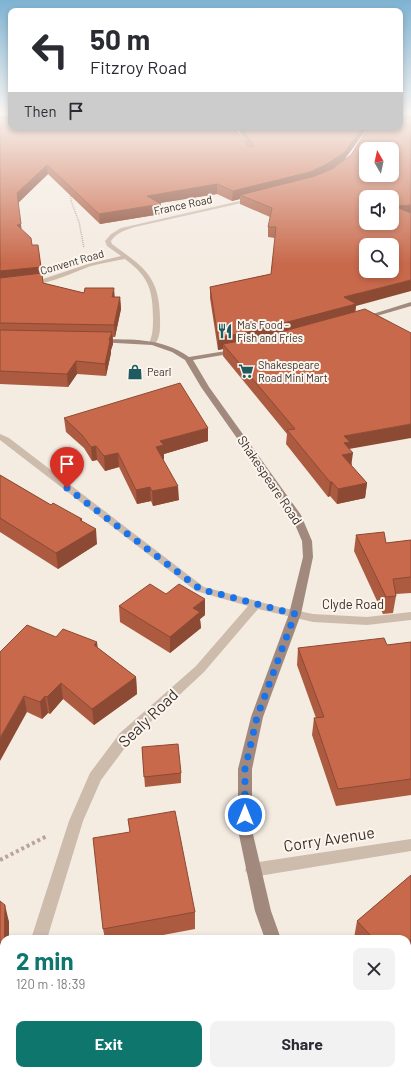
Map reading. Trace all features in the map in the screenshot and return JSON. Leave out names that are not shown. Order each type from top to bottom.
[{"type":"street","name":"France Road","points":[[153,343],[156,337],[155,291],[152,284],[141,269],[109,245],[108,240],[110,236],[118,231],[145,223],[258,198]]},
{"type":"street","name":"Convent Road","points":[[23,284],[44,281],[90,265],[125,257]]},
{"type":"street","points":[[354,320],[411,304]]},
{"type":"street","name":"Shakespeare Road","points":[[92,340],[153,343],[175,350],[188,359],[205,387],[296,515],[307,541],[308,557],[295,614],[257,717],[245,769],[245,830],[263,911],[272,935]]},
{"type":"street","points":[[188,359],[244,349]]},
{"type":"street","name":"Clyde Road","points":[[0,437],[6,440],[200,589],[255,605],[313,618],[367,621],[411,616]]},
{"type":"street","name":"Sealy Road","points":[[40,935],[76,821],[95,777],[124,737],[200,669],[255,605]]},
{"type":"street","name":"Corry Avenue","points":[[253,870],[411,844]]},
{"type":"path","points":[[70,188],[69,200],[80,225],[80,242],[88,254],[90,265]]},
{"type":"path","points":[[0,860],[76,821]]},
{"type":"building","points":[[0,164],[327,164],[310,172],[233,191],[217,184],[147,196],[161,204],[99,214],[47,165],[17,193],[21,224],[17,225],[31,238],[32,245],[38,245],[41,267],[0,271]]},
{"type":"building","points":[[339,164],[359,164],[359,182],[399,182],[399,164],[411,164],[411,205],[399,206],[399,190],[359,190],[359,230],[399,230],[399,208],[411,213],[411,280],[344,297],[356,304],[257,330],[218,338],[210,287],[271,274],[276,227],[268,227],[272,208],[240,195],[315,176],[332,169]]},
{"type":"building","points":[[42,273],[43,283],[84,293],[85,288],[114,288],[112,297],[120,297],[114,325],[0,323],[0,278]]},
{"type":"building","points":[[365,309],[411,333],[411,424],[344,436],[350,442],[344,443],[353,453],[342,455],[367,483],[338,489],[332,482],[330,482],[287,430],[295,429],[223,344],[262,337]]},
{"type":"building","points":[[0,330],[112,332],[109,340],[105,364],[76,361],[67,374],[0,371]]},
{"type":"building","points":[[180,383],[208,428],[160,441],[164,445],[156,447],[178,486],[152,491],[150,487],[136,490],[118,453],[104,456],[96,446],[91,447],[82,435],[64,418]]},
{"type":"building","points":[[0,475],[51,505],[53,503],[82,519],[80,520],[96,529],[56,553],[0,518]]},
{"type":"building","points":[[384,532],[386,543],[411,540],[411,577],[393,579],[396,596],[386,597],[356,535]]},
{"type":"building","points":[[150,584],[166,594],[179,584],[205,599],[193,608],[200,612],[170,637],[119,606]]},
{"type":"building","points":[[27,625],[56,637],[63,629],[97,642],[94,645],[136,677],[92,709],[61,683],[40,702],[24,696],[0,738],[0,652]]},
{"type":"building","points":[[384,638],[387,645],[411,642],[411,779],[338,789],[314,718],[324,717],[298,648]]},
{"type":"building","points":[[178,744],[181,773],[144,777],[142,747]]},
{"type":"building","points":[[175,811],[195,912],[103,929],[93,838],[130,832],[128,819]]},
{"type":"building","points":[[411,875],[411,935],[370,935],[357,921]]},
{"type":"building","points":[[0,901],[5,905],[4,935],[0,935]]},
{"type":"place","name":"Ma's Food - Fish and Fries","points":[[225,331]]},
{"type":"place","name":"Shakespeare Road Mini Mart","points":[[246,371]]},
{"type":"place","name":"Pearl","points":[[135,372]]},
{"type":"route","points":[[67,488],[200,589],[267,608],[295,614],[257,717],[245,769],[245,815]]}]
